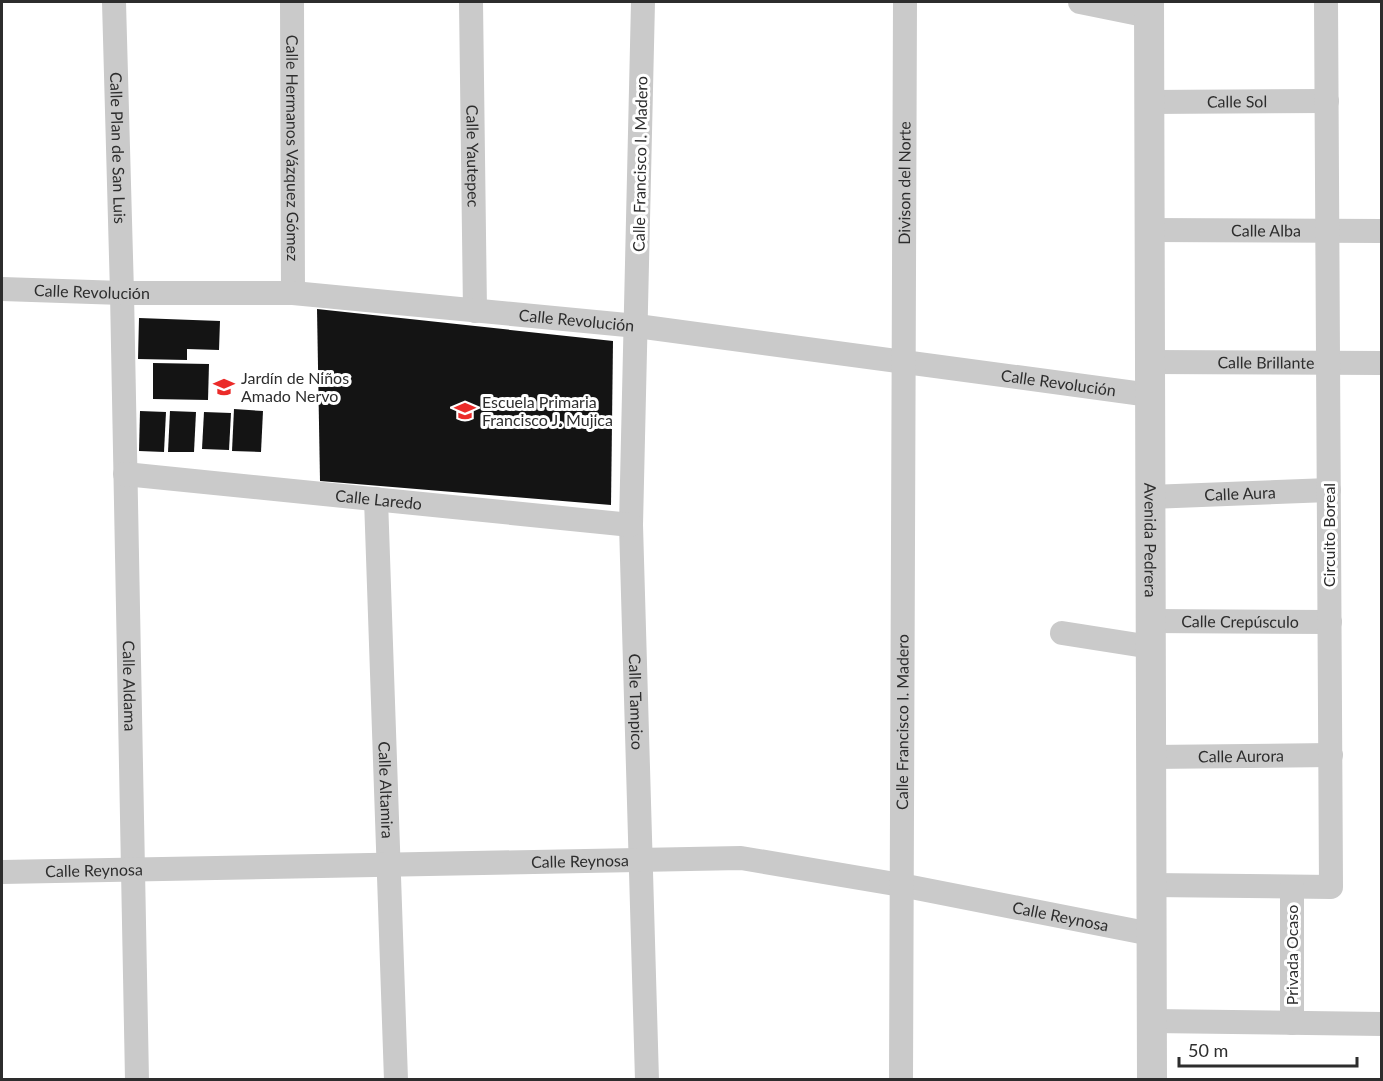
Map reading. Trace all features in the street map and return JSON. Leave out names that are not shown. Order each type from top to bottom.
[{"type":"street","name":"Calle Plan de San Luis","points":[[114,2],[122,293]]},
{"type":"street","name":"Calle Hermanos Vázquez Gómez","points":[[292,2],[293,294]]},
{"type":"street","name":"Calle Yautepec","points":[[471,2],[476,311]]},
{"type":"street","name":"Calle Francisco I. Madero","points":[[637,326],[643,2]]},
{"type":"street","name":"Divison del Norte","points":[[904,364],[905,2]]},
{"type":"street","points":[[1080,2],[1149,9]]},
{"type":"street","name":"Circuito Boreal","points":[[1151,885],[1332,887],[1326,2]]},
{"type":"street","name":"Avenida Pedrera","points":[[1149,9],[1152,1080]]},
{"type":"street","name":"Calle Sol","points":[[1149,102],[1327,101]]},
{"type":"street","name":"Calle Alba","points":[[1149,230],[1382,231]]},
{"type":"street","name":"Calle Revolución","points":[[2,288],[122,293],[293,294],[637,326],[904,364],[1150,394]]},
{"type":"street","name":"Calle Aldama","points":[[122,293],[137,1080]]},
{"type":"street","name":"Calle Tampico","points":[[637,326],[631,525],[647,1080]]},
{"type":"street","name":"Calle Brillante","points":[[1150,362],[1382,363]]},
{"type":"street","name":"Calle Francisco I. Madero","points":[[901,1080],[904,364]]},
{"type":"street","name":"Calle Laredo","points":[[125,474],[631,525]]},
{"type":"street","name":"Calle Aura","points":[[1150,497],[1329,490]]},
{"type":"street","name":"Calle Altamira","points":[[376,499],[396,1080]]},
{"type":"street","name":"Calle Crepúsculo","points":[[1062,633],[1150,634],[1330,622]]},
{"type":"street","name":"Calle Aurora","points":[[1151,757],[1331,754]]},
{"type":"street","name":"Calle Reynosa","points":[[2,872],[741,858],[901,885],[1151,934]]},
{"type":"street","name":"Privada Ocaso","points":[[1292,887],[1292,1023]]},
{"type":"street","points":[[1152,1021],[1382,1024]]},
{"type":"building","name":"Escuela Primaria Francisco J. Mujica","points":[[317,309],[613,341],[611,505],[320,481]]},
{"type":"building","points":[[139,318],[220,321],[219,350],[187,349],[187,360],[138,359]]},
{"type":"building","points":[[153,363],[209,364],[208,400],[153,399]]},
{"type":"building","points":[[234,409],[263,411],[261,452],[232,451]]},
{"type":"building","points":[[140,411],[166,412],[164,452],[139,451]]},
{"type":"building","points":[[170,411],[196,412],[194,452],[168,452]]},
{"type":"building","points":[[204,412],[231,413],[229,450],[202,449]]},
{"type":"place","name":"Jardín de Niños Amado Nervo","points":[[224,387]]},
{"type":"place","name":"Escuela Primaria Francisco J. Mujica","points":[[465,411]]}]
